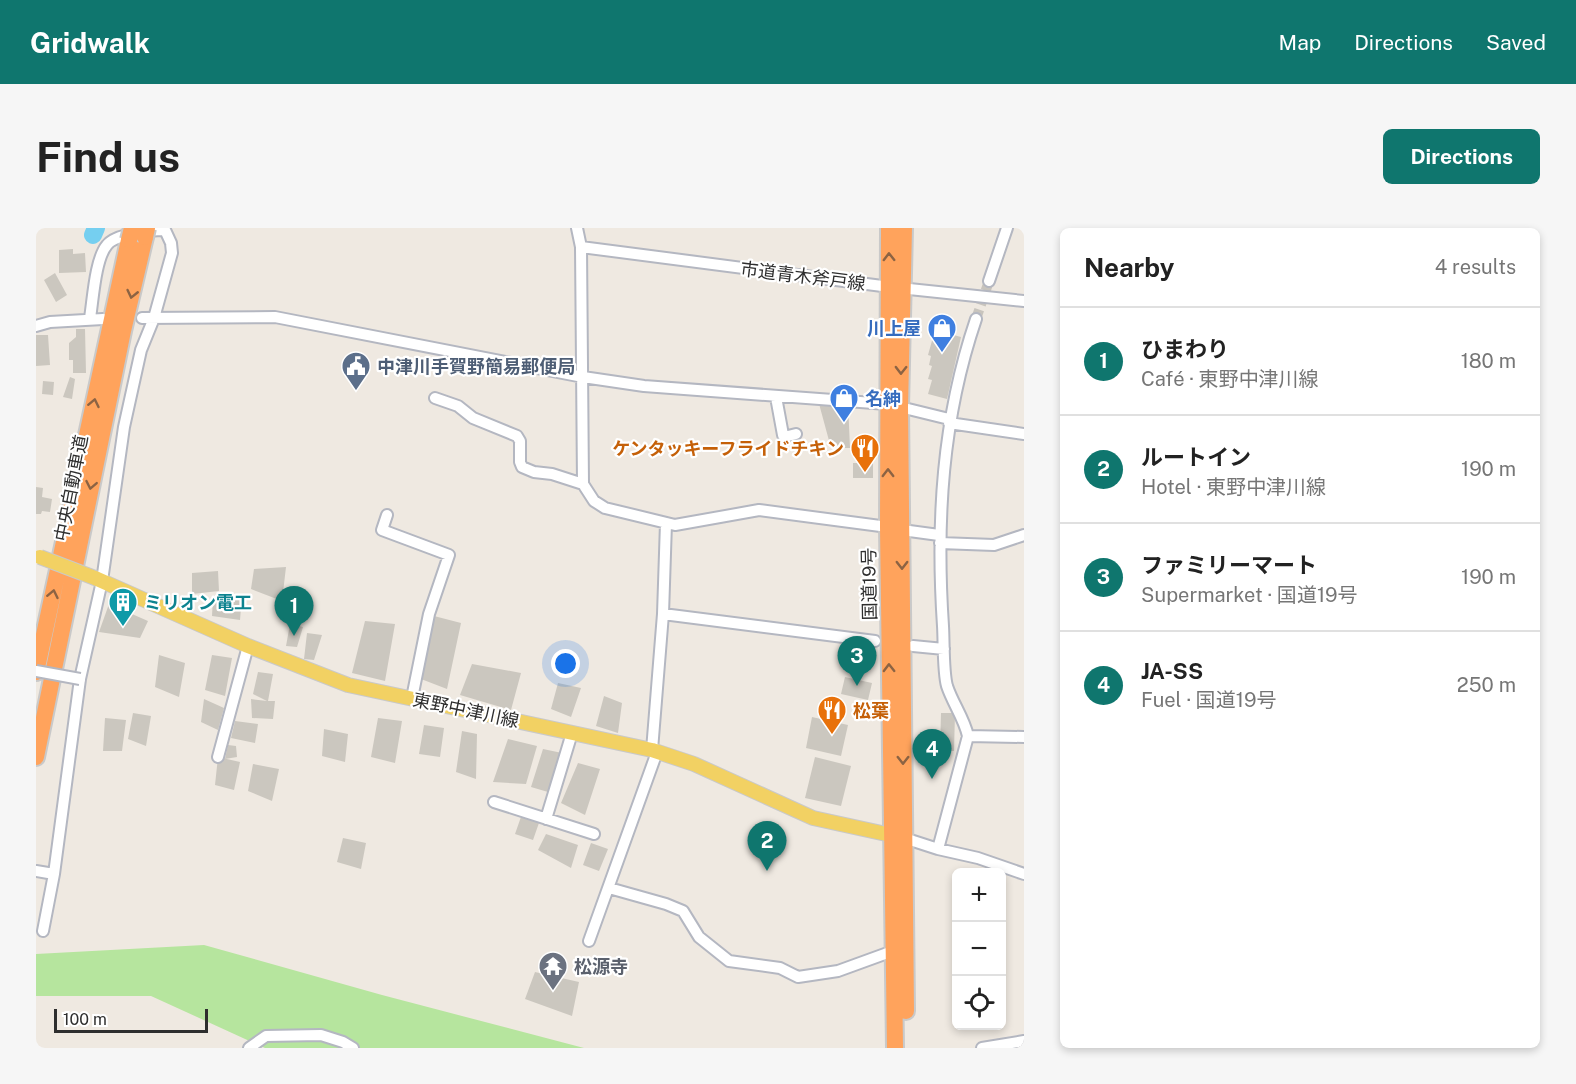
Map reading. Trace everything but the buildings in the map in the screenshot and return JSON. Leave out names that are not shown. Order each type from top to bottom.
[{"type":"highway","name":"国道19号","points":[[889,228],[896,288]]},
{"type":"highway","name":"国道19号","points":[[900,1046],[894,405],[896,288],[904,228]]},
{"type":"highway","name":"中央自動車道","points":[[36,671],[144,232]]},
{"type":"highway","name":"中央自動車道","points":[[36,757],[144,232]]},
{"type":"highway","name":"国道19号","points":[[897,836],[893,951],[900,1046]]},
{"type":"main road","name":"東野中津川線","points":[[38,556],[99,580],[248,646],[348,685],[655,751],[694,764],[813,818],[897,836]]},
{"type":"street","points":[[577,228],[582,247],[583,484],[594,501],[605,508],[675,525],[759,510],[895,529],[940,539],[993,545],[1024,535]]},
{"type":"street","points":[[989,281],[1007,228]]},
{"type":"street","points":[[43,931],[54,874],[80,679],[124,427],[148,318],[172,253],[165,230],[119,237],[107,244],[99,265],[90,318]]},
{"type":"street","name":"市道青木斧戸線","points":[[582,247],[896,288],[1024,301]]},
{"type":"street","points":[[148,318],[275,317],[583,377],[644,386],[894,405],[949,421],[1024,434]]},
{"type":"street","points":[[36,326],[90,318],[103,319]]},
{"type":"street","points":[[938,849],[968,736],[965,723],[947,685],[940,539],[949,421],[958,376],[976,319]]},
{"type":"street","points":[[776,397],[783,435],[796,434]]},
{"type":"street","points":[[435,398],[458,406],[473,418],[517,436],[520,441],[522,467],[583,484]]},
{"type":"street","points":[[387,514],[382,530],[449,555],[429,614],[412,699]]},
{"type":"street","points":[[589,941],[655,751],[666,523]]},
{"type":"street","points":[[663,614],[875,641]]},
{"type":"street","points":[[218,757],[248,646]]},
{"type":"street","points":[[914,646],[944,649]]},
{"type":"street","points":[[36,671],[80,679]]},
{"type":"street","points":[[546,819],[572,733]]},
{"type":"street","points":[[968,736],[1024,737]]},
{"type":"street","points":[[494,802],[594,834]]},
{"type":"street","points":[[897,836],[978,858],[1024,874]]},
{"type":"street","points":[[36,871],[54,874]]},
{"type":"street","points":[[609,888],[683,911],[699,937],[729,961],[780,968],[798,977],[838,971],[893,951]]},
{"type":"street","points":[[249,1048],[266,1036],[321,1035],[353,1048]]},
{"type":"street","points":[[982,1048],[1024,1041]]},
{"type":"green space","points":[[204,945],[584,1048],[265,1048],[151,996],[36,996],[36,954]]},
{"type":"waterway","points":[[93,235],[96,228]]},
{"type":"tunnel","points":[[976,319],[989,281]]},
{"type":"place","name":"川上屋","points":[[942,354]]},
{"type":"place","name":"中津川手賀野簡易郵便局","points":[[356,392]]},
{"type":"place","name":"名紳","points":[[844,424]]},
{"type":"place","name":"ケンタッキーフライドチキン","points":[[865,474]]},
{"type":"place","name":"ミリオン電工","points":[[123,628]]},
{"type":"place","name":"ひまわり","points":[[294,636]]},
{"type":"place","name":"ファミリーマート","points":[[857,686]]},
{"type":"place","name":"松葉","points":[[832,736]]},
{"type":"place","name":"JA-SS","points":[[932,779]]},
{"type":"place","name":"ルートイン","points":[[767,871]]},
{"type":"place","name":"松源寺","points":[[553,992]]}]
